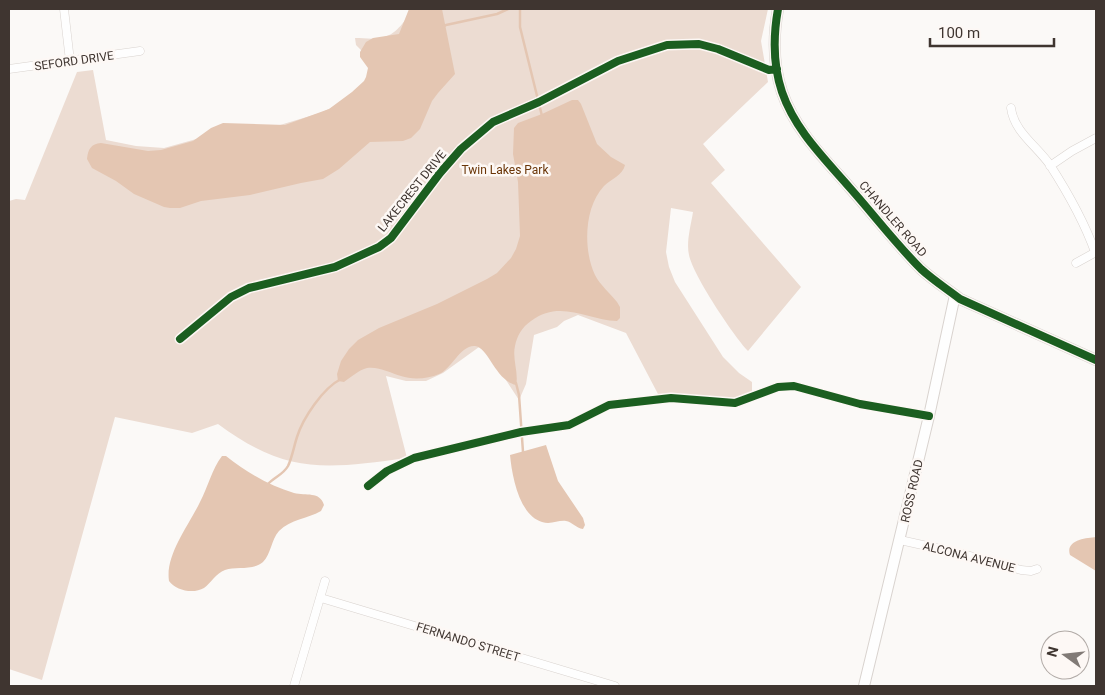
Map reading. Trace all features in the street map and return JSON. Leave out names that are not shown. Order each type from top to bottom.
[{"type":"street","points":[[64,9],[70,61]]},
{"type":"street","name":"CHANDLER ROAD","points":[[778,9],[774,44],[777,69],[782,92],[801,130],[922,269],[954,295],[1096,360]]},
{"type":"street","name":"LAKECREST DRIVE","points":[[180,339],[231,297],[249,288],[335,267],[379,247],[391,238],[440,173],[461,149],[493,122],[539,102],[618,61],[666,45],[688,44],[707,45],[769,70],[777,69]]},
{"type":"street","name":"SEFORD DRIVE","points":[[9,70],[140,51]]},
{"type":"street","points":[[1011,108],[1015,124],[1050,166],[1074,204],[1088,231],[1096,252],[1076,263]]},
{"type":"street","points":[[1050,166],[1096,138]]},
{"type":"street","name":"ROSS ROAD","points":[[864,686],[929,416],[954,295]]},
{"type":"street","points":[[368,486],[387,471],[414,458],[522,432],[570,425],[609,405],[671,398],[734,403],[778,387],[794,386],[860,404],[929,416]]},
{"type":"street","name":"ALCONA AVENUE","points":[[900,540],[972,556],[1021,570],[1031,571],[1037,569]]},
{"type":"street","points":[[294,686],[325,581]]},
{"type":"street","name":"FERNANDO STREET","points":[[320,598],[615,686]]},
{"type":"green space","name":"Twin Lakes Park","points":[[413,9],[768,9],[761,41],[768,82],[703,144],[725,170],[711,183],[801,287],[748,351],[714,304],[692,264],[688,245],[693,212],[671,208],[666,252],[675,282],[723,357],[739,373],[752,382],[752,393],[746,405],[658,394],[626,333],[578,315],[564,321],[557,327],[534,335],[526,384],[519,400],[502,374],[486,342],[443,373],[426,381],[406,381],[386,376],[407,458],[329,466],[308,464],[287,460],[265,452],[243,441],[218,424],[192,433],[115,417],[42,680],[9,669],[9,201],[16,199],[25,200],[77,72],[93,70],[106,140],[136,146],[164,148],[200,138],[270,128],[320,113],[349,100],[375,70],[356,45],[355,38],[381,38],[393,33],[401,26]]},
{"type":"shaded area","points":[[409,9],[442,9],[455,74],[432,101],[420,129],[411,138],[403,141],[370,142],[339,169],[323,179],[250,195],[201,201],[180,208],[170,208],[134,194],[116,181],[92,168],[87,159],[91,148],[101,143],[148,151],[161,150],[193,141],[211,128],[223,123],[285,125],[329,109],[364,81],[368,68],[360,57],[360,52],[366,42],[373,38],[399,34]]},
{"type":"shaded area","points":[[572,100],[578,100],[581,104],[597,144],[611,157],[625,165],[622,172],[604,186],[592,205],[587,241],[591,265],[595,275],[620,307],[620,318],[617,321],[606,320],[563,311],[542,315],[531,321],[520,332],[515,346],[516,385],[503,377],[484,352],[475,346],[465,349],[444,371],[430,377],[410,378],[380,369],[367,368],[344,382],[338,381],[337,374],[341,361],[358,340],[379,328],[437,304],[487,279],[497,273],[511,258],[520,236],[518,182],[513,154],[514,128],[518,123]]},
{"type":"shaded area","points":[[546,445],[558,481],[583,518],[585,525],[583,529],[566,521],[548,523],[534,518],[522,503],[518,494],[510,455]]},
{"type":"shaded area","points":[[222,456],[226,456],[250,473],[276,487],[294,493],[316,496],[324,505],[321,511],[316,514],[289,524],[279,531],[266,559],[259,565],[225,570],[200,590],[190,591],[181,589],[169,581],[169,571],[174,551]]},
{"type":"shaded area","points":[[1096,537],[1096,571],[1070,555],[1069,550],[1073,543],[1077,541]]},
{"type":"waterway","points":[[443,27],[497,14],[508,9]]},
{"type":"waterway","points":[[520,9],[520,27],[542,116]]},
{"type":"waterway","points":[[268,484],[284,472],[288,466],[300,429],[314,404],[327,389],[341,379]]},
{"type":"waterway","points":[[516,383],[519,395],[523,452]]},
{"type":"cycle path","points":[[778,9],[775,30],[775,61],[782,92],[794,119],[811,143],[903,250],[921,269],[960,299],[1096,360]]},
{"type":"cycle path","points":[[180,339],[231,297],[249,288],[335,267],[379,247],[391,238],[440,173],[461,149],[493,122],[539,102],[618,61],[667,45],[699,44],[718,49],[769,70],[777,69]]},
{"type":"cycle path","points":[[368,486],[387,471],[414,458],[521,432],[569,425],[609,405],[671,398],[735,403],[778,387],[794,386],[860,404],[929,416]]}]
